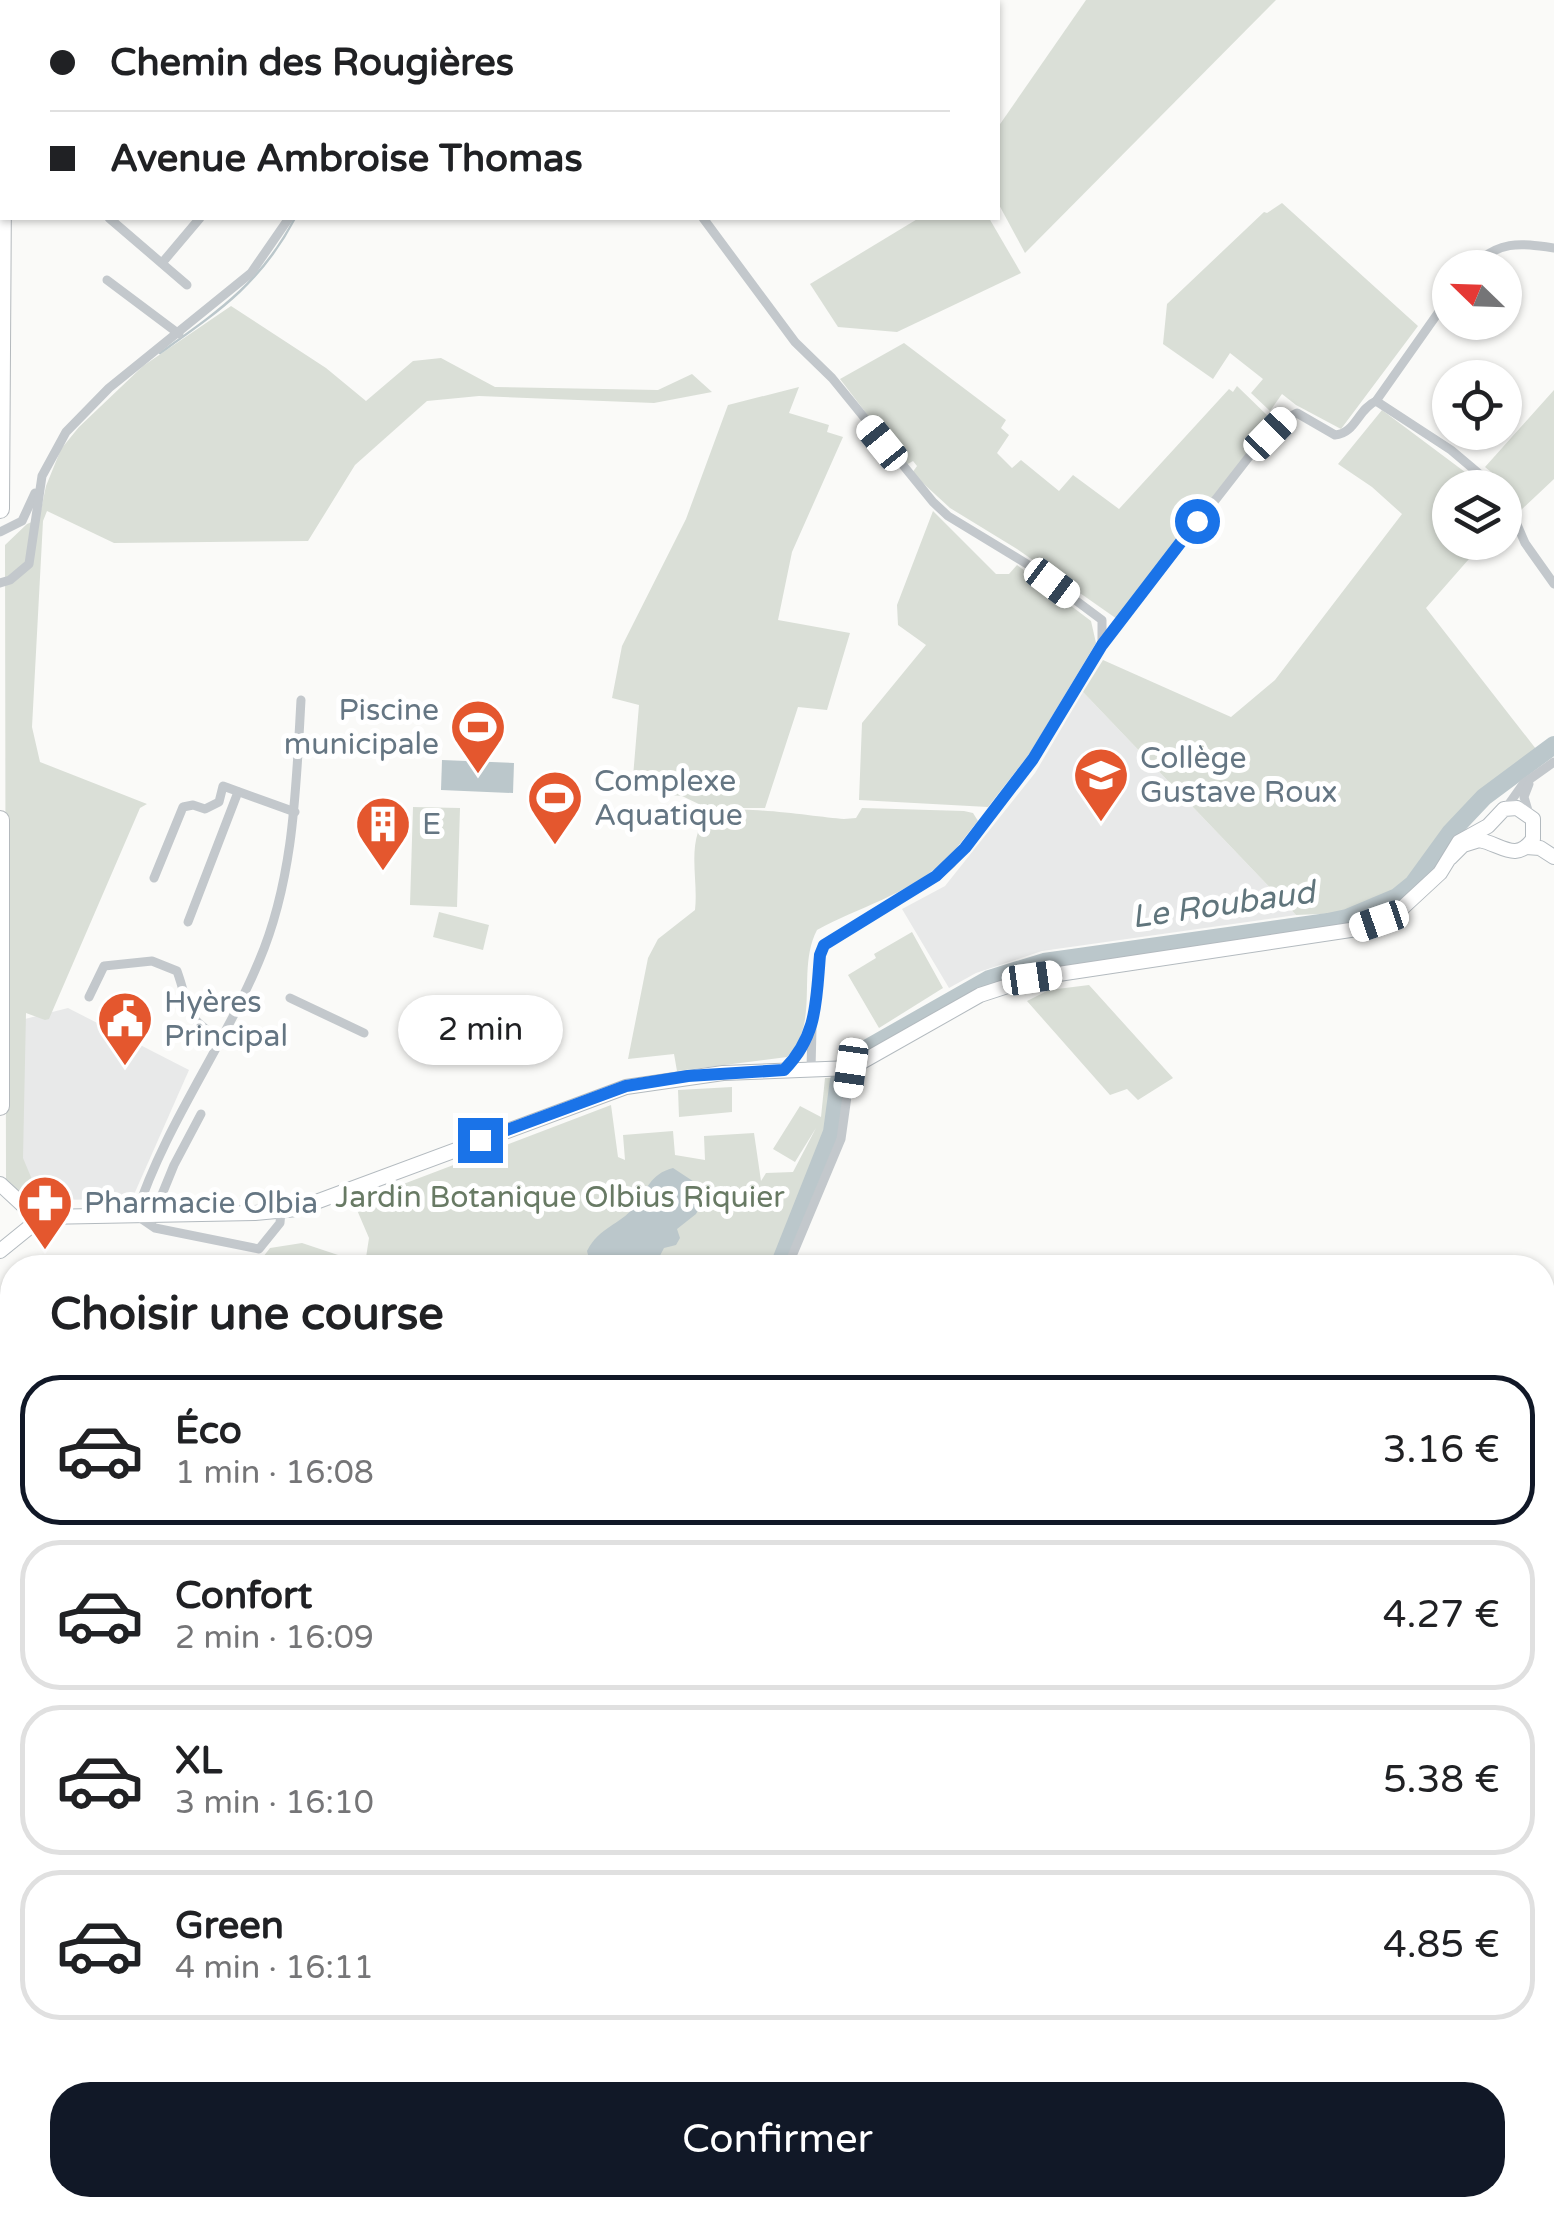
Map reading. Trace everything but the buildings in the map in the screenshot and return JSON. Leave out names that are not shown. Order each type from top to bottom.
[{"type":"highway","points":[[0,509],[2,220]]},
{"type":"highway","points":[[0,820],[0,1106]]},
{"type":"street","points":[[110,220],[187,286]]},
{"type":"street","points":[[162,262],[198,220]]},
{"type":"street","points":[[0,532],[22,522],[54,449],[81,414],[251,273],[288,220]]},
{"type":"street","points":[[704,220],[795,342],[832,378],[933,502],[1102,620],[1102,645]]},
{"type":"street","points":[[1498,250],[1521,242],[1554,248]]},
{"type":"street","points":[[106,280],[179,334]]},
{"type":"street","points":[[808,1069],[824,945],[952,863],[1033,759],[1102,645],[1197,521],[1284,420],[1297,412],[1326,431],[1342,435],[1368,404],[1376,401],[1432,322]]},
{"type":"street","points":[[1376,401],[1475,470]]},
{"type":"street","points":[[0,584],[29,564],[42,476]]},
{"type":"street","points":[[1522,537],[1554,584]]},
{"type":"street","points":[[136,1214],[160,1156],[260,960],[279,903],[295,812],[301,700]]},
{"type":"street","points":[[0,1184],[24,1207],[42,1217],[281,1211],[314,1204],[616,1089],[688,1076],[851,1068],[980,995],[1032,978],[1332,933],[1379,921],[1422,892],[1459,842],[1484,830],[1523,784],[1554,762]]},
{"type":"street","points":[[1526,847],[1535,830],[1524,792],[1536,774]]},
{"type":"street","points":[[154,878],[183,807],[205,809],[218,802],[223,786],[295,812]]},
{"type":"street","points":[[188,922],[238,792]]},
{"type":"street","points":[[1506,808],[1529,814]]},
{"type":"street","points":[[1492,821],[1490,833],[1497,846]]},
{"type":"street","points":[[1535,830],[1547,839],[1554,854]]},
{"type":"street","points":[[1450,858],[1469,842],[1484,840],[1510,852],[1526,847],[1554,854]]},
{"type":"street","points":[[89,997],[104,966],[152,960],[177,971],[188,1013],[197,1025],[221,1039]]},
{"type":"street","points":[[290,998],[364,1032]]},
{"type":"street","points":[[784,1070],[800,1053],[812,1028]]},
{"type":"street","points":[[800,1053],[808,1069]]},
{"type":"street","points":[[792,1255],[841,1138],[851,1068]]},
{"type":"street","points":[[154,1214],[201,1114]]},
{"type":"street","points":[[136,1214],[156,1228],[259,1250],[280,1223],[281,1211]]},
{"type":"street","points":[[0,1251],[42,1217]]},
{"type":"shaded area","name":"Collège Gustave Roux","points":[[1083,692],[1296,915],[1042,951],[976,973],[949,988],[902,909],[945,886],[1035,773]]},
{"type":"shaded area","name":"Piscine municipale","points":[[442,760],[514,763],[513,793],[441,790]]},
{"type":"shaded area","points":[[68,1008],[189,1070],[132,1199],[48,1200],[35,1186],[21,1159],[25,1019]]},
{"type":"shaded area","points":[[673,1168],[708,1191],[696,1214],[677,1229],[680,1238],[676,1245],[664,1248],[660,1255],[588,1255],[592,1243],[628,1213],[654,1178]]},
{"type":"green space","points":[[1086,0],[1276,0],[1025,253],[1000,207],[1000,124]]},
{"type":"green space","points":[[1282,203],[1418,326],[1341,429],[1282,394],[1270,411],[1251,393],[1263,379],[1230,353],[1213,379],[1163,344],[1167,304],[1264,212]]},
{"type":"green space","points":[[916,220],[990,220],[1021,273],[897,332],[838,327],[810,284]]},
{"type":"green space","points":[[231,306],[326,368],[366,401],[413,361],[441,358],[495,387],[658,390],[692,374],[712,392],[654,403],[479,396],[427,401],[355,465],[308,541],[114,543],[47,511],[43,521],[32,727],[40,762],[147,804],[140,808],[49,1019],[26,1013],[23,1158],[36,1189],[71,1205],[31,1205],[6,1179],[5,545],[27,524],[39,519],[46,486],[61,449],[79,427],[143,366]]},
{"type":"green space","points":[[904,343],[1006,420],[1001,428],[1009,435],[997,453],[1012,468],[1021,460],[1059,491],[1073,475],[1119,509],[1229,389],[1233,392],[1237,386],[1272,420],[1273,426],[1117,619],[950,508],[912,473],[917,466],[913,461],[906,465],[840,379]]},
{"type":"green space","points":[[799,387],[789,413],[829,425],[827,432],[843,437],[792,552],[778,620],[850,633],[827,710],[798,707],[765,808],[707,808],[682,796],[645,793],[633,777],[639,705],[612,698],[622,646],[686,519],[728,405]]},
{"type":"green space","points":[[1554,390],[1554,479],[1522,509],[1522,470],[1485,467],[1500,450],[1522,450],[1522,426]]},
{"type":"green space","points":[[1382,410],[1462,470],[1432,470],[1432,560],[1468,560],[1426,608],[1536,749],[1476,796],[1413,878],[1395,891],[1345,913],[1296,915],[1083,692],[1103,660],[1231,717],[1275,680],[1402,514],[1338,464]]},
{"type":"green space","points":[[933,511],[996,574],[1009,574],[1017,565],[1091,621],[1096,643],[1030,753],[988,807],[859,800],[862,723],[926,645],[898,625],[897,605]]},
{"type":"green space","points":[[413,807],[460,808],[457,907],[410,905]]},
{"type":"green space","points":[[862,808],[964,811],[973,813],[978,821],[952,853],[928,874],[817,930],[808,962],[803,1028],[787,1057],[677,1071],[674,1054],[628,1059],[648,958],[658,939],[695,910],[695,851],[705,819],[723,811],[739,810],[844,819],[856,818]]},
{"type":"green space","points":[[439,912],[489,925],[483,950],[433,937]]},
{"type":"green space","points":[[912,932],[943,988],[879,1028],[848,975]]},
{"type":"green space","points":[[1089,985],[1173,1078],[1138,1100],[1127,1089],[1110,1095],[1027,1001],[1049,990]]},
{"type":"green space","name":"Jardin Botanique Olbius Riquier","points":[[825,1078],[834,1078],[824,1138],[775,1255],[366,1255],[369,1238],[357,1210],[379,1201],[385,1191],[611,1105],[618,1157],[625,1160],[623,1135],[673,1131],[675,1155],[705,1160],[704,1136],[754,1133],[761,1181],[766,1173],[793,1172],[816,1128],[795,1162],[773,1149],[800,1106],[821,1117]]},
{"type":"green space","points":[[732,1087],[732,1112],[679,1117],[678,1090]]},
{"type":"green space","name":"Jardin Botanique Olbius Riquier","points":[[302,1243],[338,1255],[265,1255],[270,1248]]},
{"type":"waterway","points":[[160,353],[237,294],[268,261],[294,220]]},
{"type":"waterway","name":"Le Roubaud","points":[[857,1054],[989,979],[1044,962],[1328,922],[1397,897],[1413,884],[1450,833],[1484,797],[1554,745]]},
{"type":"waterway","points":[[783,1255],[832,1132],[839,1080]]},
{"type":"waterway","points":[[708,1191],[725,1191],[736,1198]]},
{"type":"place","name":"Piscine municipale","points":[[478,776]]},
{"type":"place","name":"Collège Gustave Roux","points":[[1101,824]]},
{"type":"place","name":"Complexe Aquatique","points":[[555,847]]},
{"type":"place","name":"E","points":[[383,873]]},
{"type":"place","name":"Hyères Principal","points":[[125,1068]]},
{"type":"place","name":"Pharmacie Olbia","points":[[45,1252]]},
{"type":"route","points":[[480,1140],[626,1086],[723,1072],[784,1070],[800,1053],[812,1028],[824,945],[952,863],[1033,759],[1102,645],[1197,521]]}]
